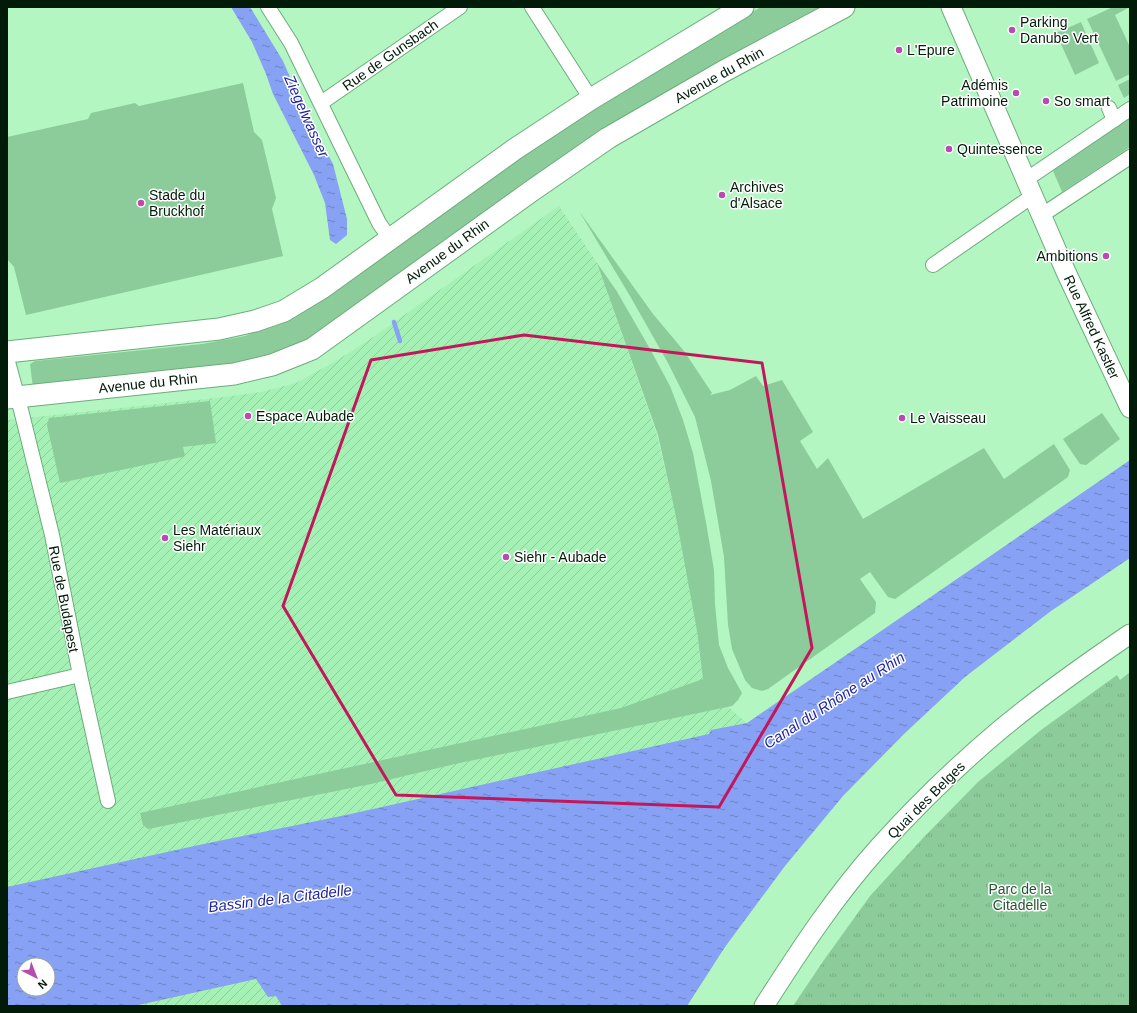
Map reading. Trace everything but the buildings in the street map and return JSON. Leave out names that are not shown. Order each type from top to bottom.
[{"type":"main road","points":[[7,352],[219,329],[256,321],[284,311],[322,288],[515,149],[591,99],[743,7]]},
{"type":"main road","name":"Avenue du Rhin","points":[[12,397],[234,374],[272,365],[312,349],[530,192],[608,138],[724,71],[844,7]]},
{"type":"main road","name":"Rue Alfred Kastler","points":[[952,7],[1042,215],[1129,406]]},
{"type":"main road","name":"Quai des Belges","points":[[764,1006],[801,949],[840,895],[879,848],[917,807],[1001,729],[1093,659],[1130,634]]},
{"type":"street","points":[[268,7],[291,43],[379,223],[390,239]]},
{"type":"street","name":"Rue de Gunsbach","points":[[320,103],[460,7]]},
{"type":"street","points":[[532,7],[591,99]]},
{"type":"street","points":[[933,265],[1030,187],[1111,114],[1130,109]]},
{"type":"street","points":[[1042,215],[1130,157]]},
{"type":"street","points":[[7,358],[12,397]]},
{"type":"street","name":"Rue de Budapest","points":[[12,397],[52,535],[80,675],[108,801]]},
{"type":"street","points":[[7,692],[80,675]]},
{"type":"highlighted area","points":[[524,335],[762,363],[812,648],[719,807],[396,795],[283,606],[371,360]]},
{"type":"shaded area","points":[[559,206],[597,263],[657,435],[675,512],[697,631],[704,687],[747,723],[459,1006],[7,1006],[7,420],[261,392],[296,383],[336,361],[369,340]]},
{"type":"green space","points":[[761,7],[821,7],[750,45],[670,92],[301,345],[233,367],[33,388],[30,364],[35,361],[202,344],[245,336],[284,320],[570,122]]},
{"type":"green space","points":[[1113,7],[1130,7],[1115,15],[1130,47],[1130,74],[1116,81],[1087,19]]},
{"type":"green space","points":[[1081,22],[1099,63],[1075,75],[1056,33]]},
{"type":"green space","points":[[1130,79],[1130,94],[1124,98],[1118,85]]},
{"type":"green space","name":"Stade du Bruckhof","points":[[243,83],[254,132],[262,140],[276,198],[272,209],[283,256],[26,315],[14,267],[7,259],[7,137],[88,119],[91,113],[135,103],[139,106]]},
{"type":"green space","points":[[1130,115],[1130,147],[1062,192],[1051,166]]},
{"type":"green space","points":[[579,211],[653,314],[684,351],[712,393],[710,395],[730,390],[756,376],[763,386],[782,380],[813,432],[800,441],[817,469],[828,458],[863,519],[984,448],[1004,479],[1054,444],[1070,470],[1068,477],[895,599],[888,597],[870,572],[860,579],[876,602],[875,613],[768,689],[762,691],[752,688],[745,680],[732,649],[728,625],[724,557],[711,481],[695,417],[668,363]]},
{"type":"green space","points":[[597,263],[616,290],[649,347],[670,386],[683,420],[693,453],[714,570],[715,604],[719,645],[728,668],[742,693],[738,700],[732,706],[455,764],[371,784],[148,829],[143,825],[140,813],[621,708],[703,679],[697,631],[675,512],[658,435]]},
{"type":"green space","points":[[210,401],[216,443],[183,447],[185,456],[182,457],[60,483],[47,425],[49,418]]},
{"type":"green space","points":[[1102,413],[1120,439],[1086,465],[1080,464],[1063,439]]},
{"type":"green space","name":"Parc de la Citadelle","points":[[1130,672],[1130,1006],[793,1006],[870,896],[923,838],[978,782],[1041,730],[1117,675],[1120,680]]},
{"type":"water","points":[[231,7],[250,7],[283,61],[306,114],[333,164],[347,219],[347,235],[336,244],[330,240],[325,203],[314,175],[273,94],[252,42]]},
{"type":"water","points":[[1130,460],[1130,558],[1051,611],[965,677],[904,734],[843,796],[785,866],[725,947],[687,1006],[282,1006],[276,996],[268,997],[256,979],[134,1006],[7,1006],[7,887],[346,815],[709,734],[711,730],[747,723]]},
{"type":"waterway","name":"Ziegelwasser","points":[[394,322],[400,341]]},
{"type":"place","name":"Parking Danube Vert","points":[[1012,30]]},
{"type":"place","name":"L'Epure","points":[[899,50]]},
{"type":"place","name":"Adémis Patrimoine","points":[[1016,93]]},
{"type":"place","name":"So smart","points":[[1046,101]]},
{"type":"place","name":"Quintessence","points":[[949,149]]},
{"type":"place","name":"Archives d'Alsace","points":[[722,195]]},
{"type":"place","name":"Stade du Bruckhof","points":[[141,203]]},
{"type":"place","name":"Ambitions","points":[[1106,256]]},
{"type":"place","name":"Espace Aubade","points":[[248,416]]},
{"type":"place","name":"Le Vaisseau","points":[[902,418]]},
{"type":"place","name":"Les Matériaux Siehr","points":[[165,538]]},
{"type":"place","name":"Siehr - Aubade","points":[[506,557]]},
{"type":"water label","name":"Canal du Rhône au Rhin","points":[[834,700]]},
{"type":"water label","name":"Bassin de la Citadelle","points":[[280,898]]}]
